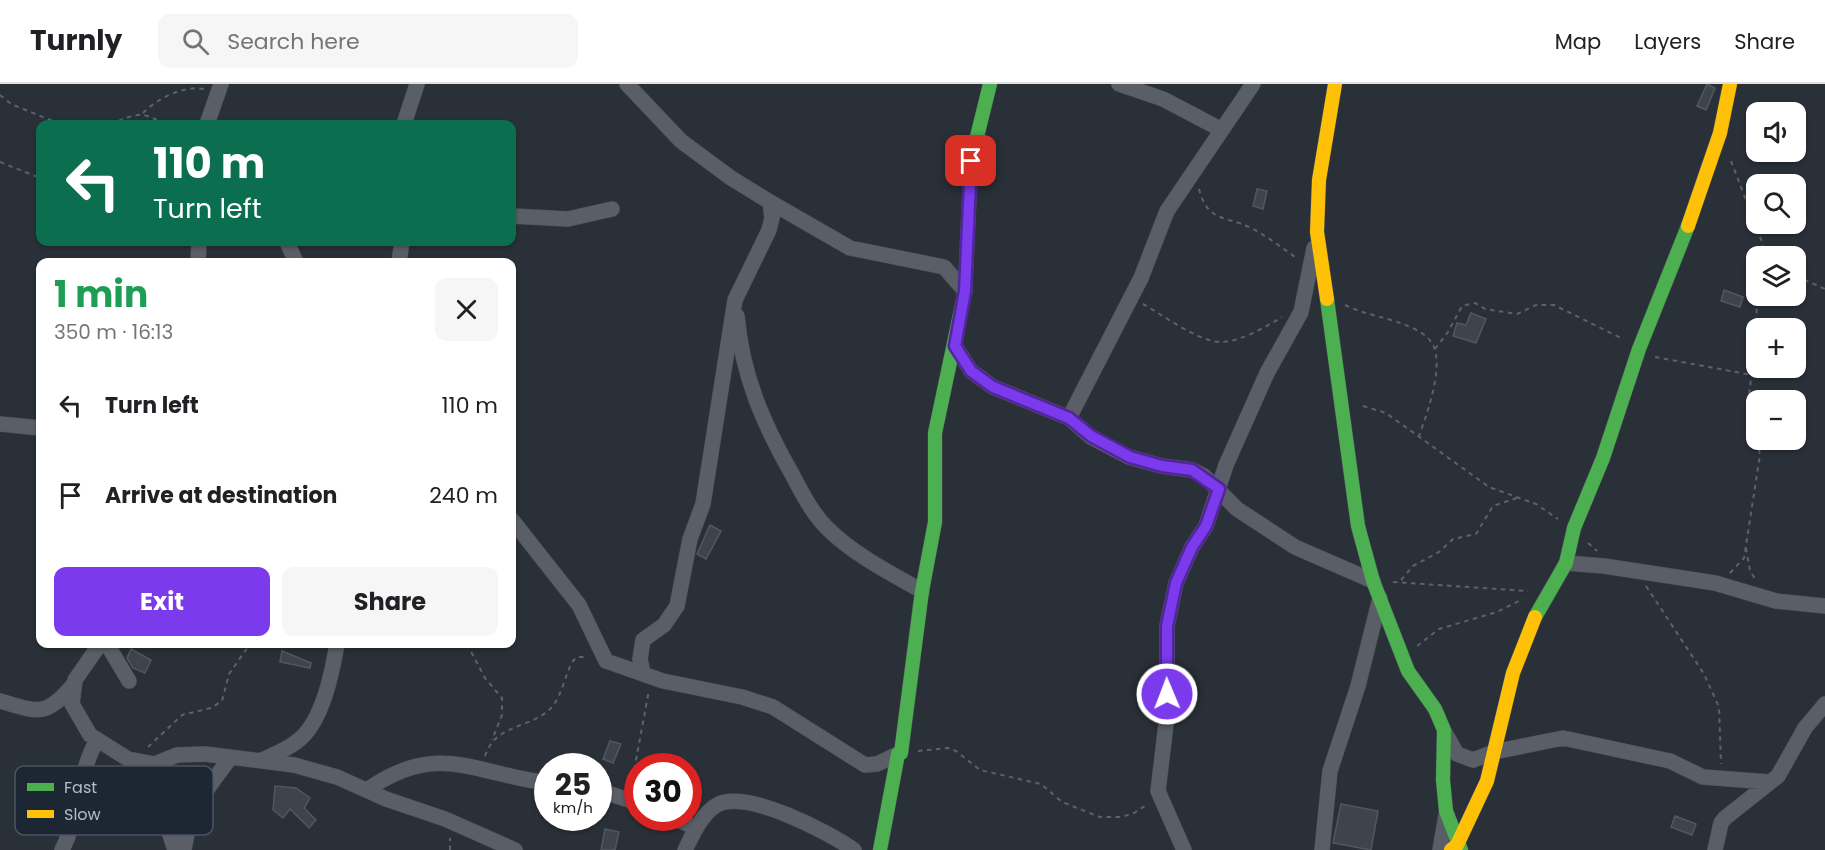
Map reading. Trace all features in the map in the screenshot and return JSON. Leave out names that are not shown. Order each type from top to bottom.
[{"type":"street","points":[[405,120],[417,84]]},
{"type":"street","points":[[627,84],[681,141],[731,178],[770,202],[850,248],[944,267],[965,291]]},
{"type":"street","points":[[880,850],[900,754],[922,591],[935,522],[935,432],[965,291],[971,161],[990,84]]},
{"type":"street","points":[[1119,84],[1163,99],[1222,130]]},
{"type":"street","points":[[1069,418],[1141,278],[1167,211],[1253,84]]},
{"type":"street","points":[[1184,850],[1158,791],[1167,716],[1167,626],[1176,583],[1192,547],[1206,526],[1226,465],[1267,373],[1303,306],[1317,232],[1322,157],[1335,84]]},
{"type":"street","points":[[1456,848],[1487,781],[1513,673],[1535,616],[1566,563],[1574,528],[1603,458],[1639,349],[1695,209],[1720,133],[1730,84]]},
{"type":"street","points":[[209,120],[220,87]]},
{"type":"street","points":[[646,675],[640,658],[643,640],[664,625],[677,606],[690,539],[703,504],[735,300],[768,230],[772,218],[770,202]]},
{"type":"street","points":[[516,216],[568,219],[612,209]]},
{"type":"street","points":[[1317,232],[1342,393],[1358,526],[1373,581],[1400,653],[1414,682],[1435,709],[1457,754],[1473,760],[1494,752],[1563,738],[1605,749],[1656,757],[1703,777],[1769,782]]},
{"type":"street","points":[[735,300],[749,383],[766,430],[809,504],[827,528],[848,545],[922,591]]},
{"type":"street","points":[[955,346],[971,371],[993,387],[1069,418],[1091,436],[1130,457],[1162,466],[1192,470],[1200,474],[1219,489],[1237,509],[1294,547],[1373,581]]},
{"type":"street","points":[[0,424],[36,428]]},
{"type":"street","points":[[1200,474],[1211,473],[1226,465]]},
{"type":"street","points":[[516,525],[579,605],[603,659],[646,675],[693,688],[742,697],[773,707],[865,765],[877,764],[900,754]]},
{"type":"street","points":[[1566,563],[1614,567],[1715,583],[1776,601],[1825,606]]},
{"type":"street","points":[[1322,850],[1330,771],[1359,686],[1380,598]]},
{"type":"street","points":[[0,700],[29,711],[44,710],[56,703],[74,684],[97,648]]},
{"type":"street","points":[[109,648],[129,681]]},
{"type":"street","points":[[260,760],[294,744],[309,728],[318,712],[336,648]]},
{"type":"street","points":[[74,684],[72,704],[90,735],[132,760],[155,764],[177,755],[205,754],[305,768],[445,819],[514,850]]},
{"type":"street","points":[[1715,850],[1721,824],[1725,818],[1778,776],[1805,728],[1825,704]]},
{"type":"street","points":[[1444,730],[1443,780],[1446,811],[1456,848]]},
{"type":"street","points":[[85,766],[97,740]]},
{"type":"street","points":[[213,782],[231,757]]},
{"type":"street","points":[[132,760],[137,766]]},
{"type":"street","points":[[367,790],[394,773],[413,767],[454,762],[534,781]]},
{"type":"street","points":[[702,821],[716,805],[727,801],[739,802],[788,814],[817,827],[854,850]]},
{"type":"street","points":[[1440,850],[1446,811]]},
{"type":"street","points":[[685,850],[694,831]]},
{"type":"street","points":[[62,850],[69,835]]},
{"type":"street","points":[[170,835],[175,850]]},
{"type":"street","points":[[184,850],[186,835]]},
{"type":"path","points":[[143,114],[150,106],[188,88],[220,87]]},
{"type":"path","points":[[0,95],[10,104],[50,120]]},
{"type":"path","points":[[123,120],[143,114],[151,115],[158,120]]},
{"type":"path","points":[[1720,133],[1763,246]]},
{"type":"path","points":[[0,162],[36,176]]},
{"type":"path","points":[[1194,172],[1205,206],[1212,213],[1252,228],[1311,267]]},
{"type":"path","points":[[1806,280],[1825,289]]},
{"type":"path","points":[[1130,297],[1204,338],[1218,342],[1225,342],[1269,325],[1303,306]]},
{"type":"path","points":[[1339,301],[1357,310],[1415,329],[1428,337],[1435,349],[1433,391],[1418,437]]},
{"type":"path","points":[[1435,349],[1448,332],[1462,306],[1475,303],[1485,309],[1517,314],[1536,305],[1554,305],[1667,361],[1746,374]]},
{"type":"path","points":[[1342,393],[1367,408],[1386,414],[1489,487],[1536,504],[1574,528],[1614,567]]},
{"type":"path","points":[[1715,583],[1736,569],[1744,558],[1759,450]]},
{"type":"path","points":[[1400,580],[1413,566],[1439,552],[1453,539],[1480,531],[1493,506],[1520,497]]},
{"type":"path","points":[[1746,545],[1750,571],[1776,601]]},
{"type":"path","points":[[1641,573],[1648,591],[1704,674],[1719,707],[1722,779]]},
{"type":"path","points":[[1373,581],[1400,580],[1424,586],[1549,591]]},
{"type":"path","points":[[1400,653],[1418,645],[1439,629],[1497,612],[1525,598]]},
{"type":"path","points":[[132,760],[182,715],[211,708],[222,701],[230,674],[247,648]]},
{"type":"path","points":[[469,648],[485,678],[502,698],[502,715],[482,767]]},
{"type":"path","points":[[490,742],[504,731],[547,712],[556,701],[575,658],[603,659]]},
{"type":"path","points":[[640,753],[644,727],[646,675]]},
{"type":"path","points":[[900,754],[948,748],[956,751],[980,770],[1041,784],[1062,802],[1100,817],[1121,818],[1134,813],[1146,806],[1158,791]]},
{"type":"building","points":[[1707,84],[1715,88],[1706,110],[1697,106]]},
{"type":"building","points":[[1257,189],[1267,191],[1263,209],[1253,206]]},
{"type":"building","points":[[1724,290],[1743,297],[1740,307],[1721,301]]},
{"type":"building","points":[[1471,313],[1486,319],[1476,343],[1453,336],[1457,323],[1466,325]]},
{"type":"building","points":[[710,525],[721,531],[706,559],[697,554]]},
{"type":"building","points":[[131,649],[151,660],[145,673],[133,668],[127,658]]},
{"type":"building","points":[[282,651],[311,663],[310,668],[280,662]]},
{"type":"building","points":[[610,741],[621,744],[613,763],[612,753],[605,753]]},
{"type":"building","points":[[275,786],[296,788],[310,798],[304,808],[316,820],[309,828],[290,809],[283,818],[273,810]]},
{"type":"building","points":[[1341,804],[1378,811],[1371,850],[1333,843]]},
{"type":"building","points":[[1675,816],[1696,824],[1692,835],[1671,827]]},
{"type":"building","points":[[605,831],[619,832],[615,850],[601,850]]},
{"type":"traffic: fast","points":[[880,850],[898,754],[901,753],[922,591],[935,522],[935,433],[965,291],[971,161],[990,84]]},
{"type":"traffic: fast","points":[[1535,617],[1566,563],[1574,528],[1603,458],[1639,349],[1688,226]]},
{"type":"traffic: fast","points":[[1327,299],[1358,526],[1373,581],[1408,671],[1435,709],[1444,730],[1443,780],[1446,811],[1461,850]]},
{"type":"traffic: slow","points":[[1327,299],[1317,232],[1319,180],[1335,84]]},
{"type":"traffic: slow","points":[[1688,226],[1720,133],[1730,84]]},
{"type":"traffic: slow","points":[[1451,850],[1457,845],[1487,781],[1513,673],[1535,617]]},
{"type":"route","points":[[971,161],[965,291],[955,346],[971,371],[993,387],[1069,418],[1091,436],[1130,457],[1162,466],[1192,470],[1204,476],[1219,489],[1206,526],[1192,547],[1176,583],[1167,626],[1167,694]]}]
